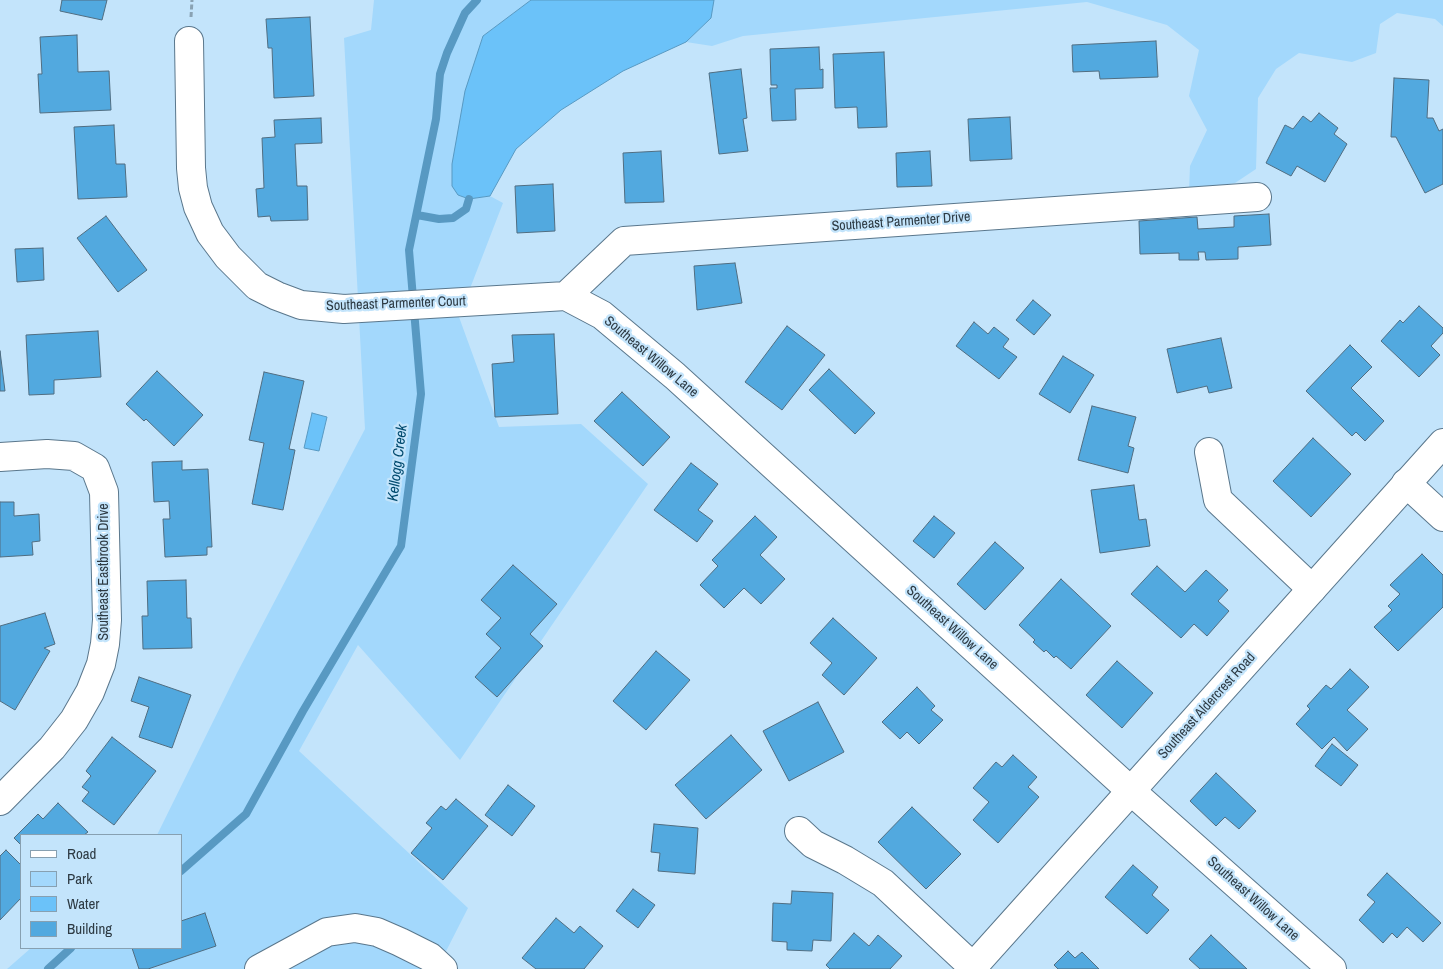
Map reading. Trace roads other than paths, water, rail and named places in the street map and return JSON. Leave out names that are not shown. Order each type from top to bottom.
[{"type":"street","name":"Southeast Parmenter Court","points":[[189,41],[191,168],[193,188],[198,207],[210,233],[228,257],[257,286],[301,306],[344,309],[566,296]]},
{"type":"street","name":"Southeast Parmenter Drive","points":[[566,296],[624,241],[1257,197]]},
{"type":"street","name":"Southeast Willow Lane","points":[[566,296],[602,315],[675,376],[1332,969]]},
{"type":"street","name":"Southeast Aldercrest Road","points":[[972,968],[1443,443]]},
{"type":"street","points":[[1209,452],[1218,500],[1312,589]]},
{"type":"street","name":"Southeast Eastbrook Drive","points":[[0,457],[47,454],[74,456],[95,468],[104,492],[107,620],[101,664],[90,692],[74,720],[52,748],[0,801]]},
{"type":"street","points":[[1406,483],[1443,518]]},
{"type":"street","points":[[799,831],[813,844],[845,860],[883,883],[972,968]]},
{"type":"street","points":[[259,969],[327,932],[355,928],[377,932],[400,942],[430,958],[443,969]]},
{"type":"water","points":[[531,0],[714,0],[711,18],[686,42],[623,71],[561,110],[516,149],[490,196],[469,199],[458,195],[452,186],[452,164],[465,91],[483,36]]},
{"type":"water","points":[[312,413],[327,417],[319,451],[304,448]]},
{"type":"waterway","name":"Kellogg Creek","points":[[182,870],[246,814],[303,711],[401,546],[421,394],[409,250],[436,119],[440,74],[465,13],[477,0]]},
{"type":"waterway","points":[[417,215],[439,219],[453,218],[466,209],[469,199]]},
{"type":"waterway","name":"Kellogg Creek","points":[[48,969],[70,949]]}]
